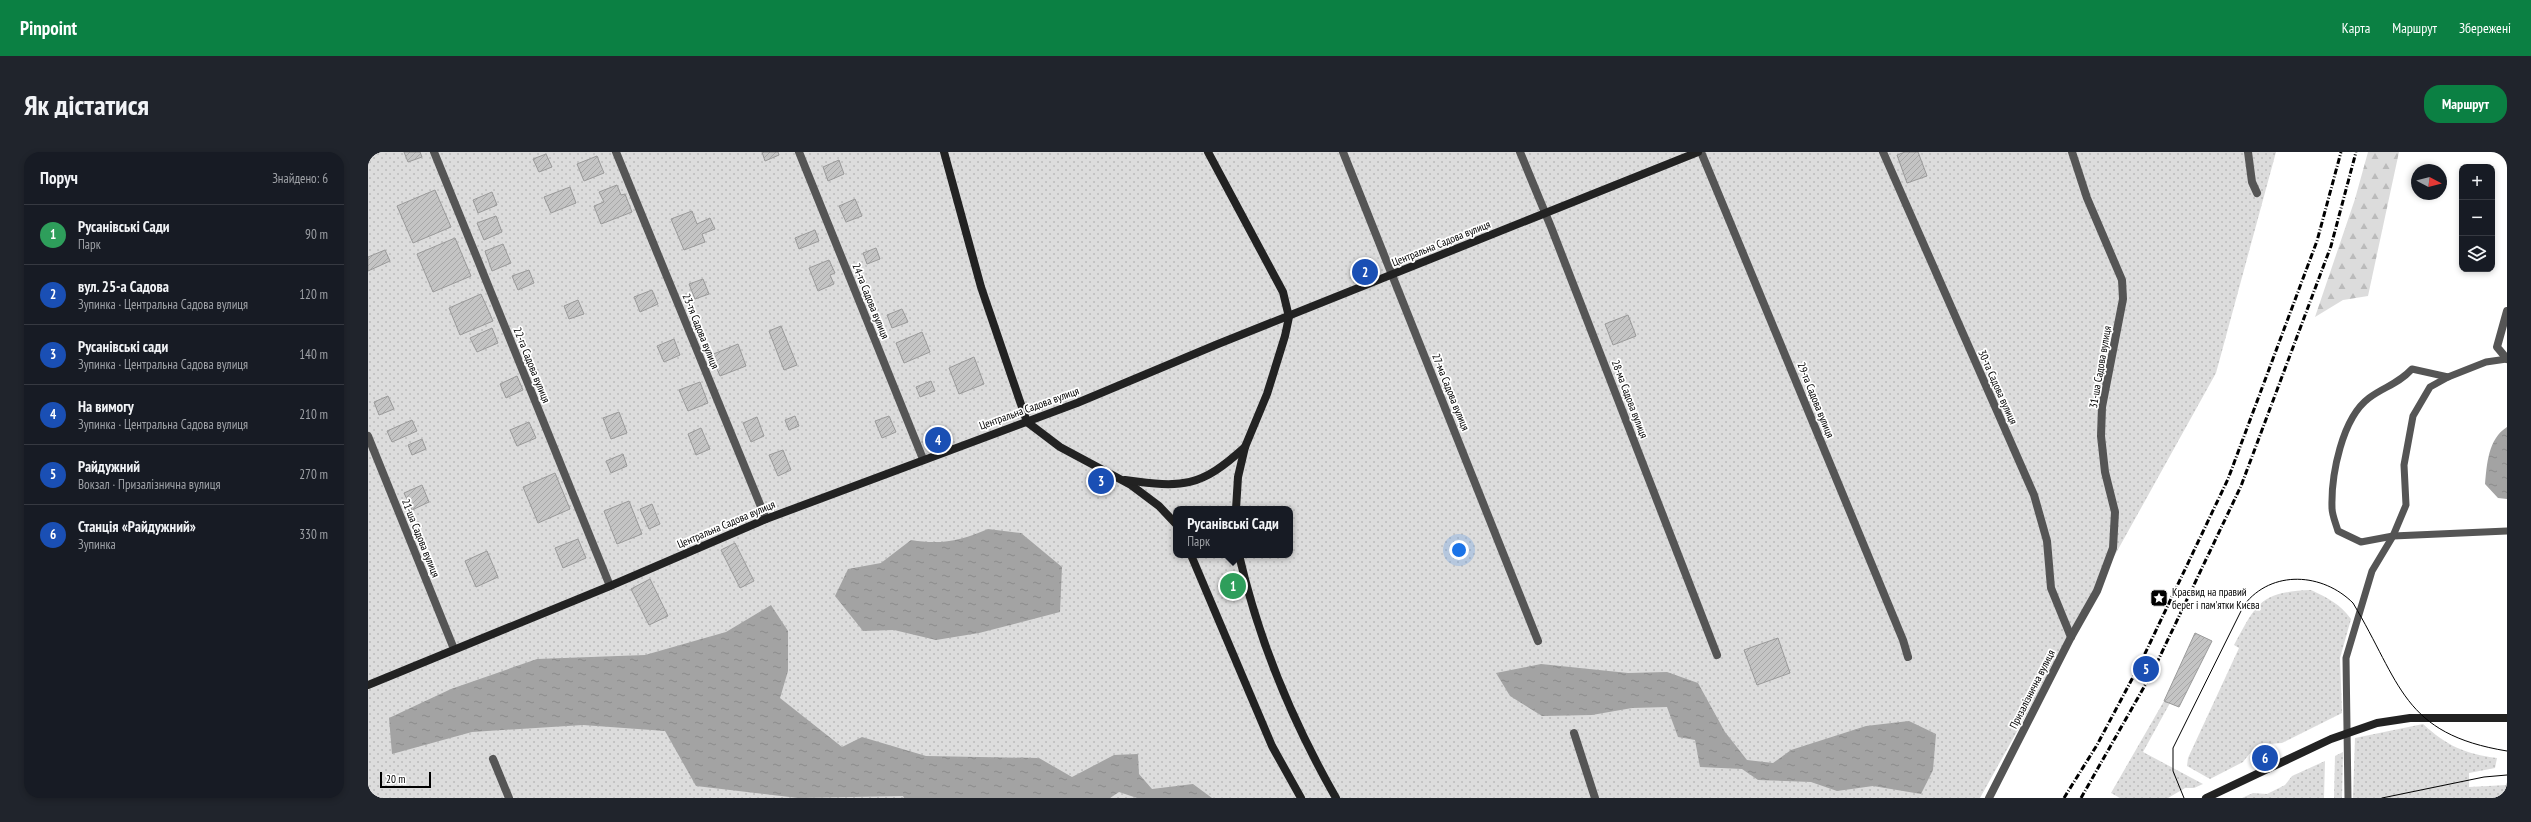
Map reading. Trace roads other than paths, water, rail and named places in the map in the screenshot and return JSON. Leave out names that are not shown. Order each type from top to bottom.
[{"type":"main road","points":[[944,152],[981,287],[1027,422],[1060,447],[1120,479],[1158,506],[1173,521]]},
{"type":"main road","points":[[1208,152],[1283,292],[1289,317],[1267,394],[1245,448],[1238,477],[1236,506]]},
{"type":"main road","name":"Центральна Садова вулиця","points":[[368,685],[610,586],[766,519],[923,459],[1027,422],[1698,152]]},
{"type":"main road","points":[[1120,479],[1160,485],[1193,483],[1223,468],[1245,448]]},
{"type":"main road","points":[[1192,558],[1272,746],[1301,798]]},
{"type":"main road","points":[[1240,558],[1263,644],[1293,717],[1336,798]]},
{"type":"main road","points":[[2206,798],[2348,732],[2377,723],[2410,718],[2507,718]]},
{"type":"street","name":"22-га Садова вулиця","points":[[434,152],[610,586]]},
{"type":"street","name":"23-тя Садова вулиця","points":[[616,152],[766,519]]},
{"type":"street","name":"24-та Садова вулиця","points":[[799,152],[923,459]]},
{"type":"street","name":"27-ма Садова вулиця","points":[[1343,152],[1393,274],[1538,641]]},
{"type":"street","name":"28-ма Садова вулиця","points":[[1520,152],[1546,213],[1717,655]]},
{"type":"street","name":"29-та Садова вулиця","points":[[1701,152],[1903,640],[1908,657]]},
{"type":"street","name":"30-та Садова вулиця","points":[[1883,152],[2034,496],[2047,541],[2051,588],[2071,637]]},
{"type":"street","name":"31-ша Садова вулиця","points":[[2072,152],[2087,198],[2122,280],[2124,299],[2102,407],[2102,443],[2114,512],[2113,548],[2097,591]]},
{"type":"street","points":[[2248,152],[2252,182],[2257,193]]},
{"type":"street","points":[[2507,311],[2497,347],[2507,359]]},
{"type":"street","name":"21-ша Садова вулиця","points":[[368,436],[454,650]]},
{"type":"street","name":"Призалізнична вулиця","points":[[1989,798],[2071,637],[2097,591]]},
{"type":"street","points":[[1574,733],[1595,798]]},
{"type":"street","points":[[493,759],[508,798]]},
{"type":"lane","points":[[2348,798],[2346,658],[2372,571],[2393,536],[2406,505],[2404,466],[2413,416],[2430,387],[2448,377],[2486,362],[2507,359]]},
{"type":"lane","points":[[2448,377],[2412,370],[2399,382],[2369,398],[2351,417],[2337,459],[2332,508],[2338,532],[2361,542],[2393,536],[2507,531]]},
{"type":"water","points":[[2507,427],[2507,499],[2498,498],[2485,484],[2488,460],[2492,445],[2501,432]]},
{"type":"water","points":[[988,529],[1021,533],[1062,567],[1060,612],[979,633],[936,640],[894,630],[863,631],[835,596],[848,569],[881,563],[911,540],[932,542],[950,541]]},
{"type":"water","points":[[771,605],[788,631],[788,671],[780,698],[842,747],[862,737],[926,756],[1039,758],[1072,777],[1114,755],[1138,754],[1139,774],[1152,789],[1193,784],[1212,798],[1137,798],[1119,792],[1110,798],[904,798],[903,796],[798,798],[696,786],[665,731],[583,725],[472,732],[392,754],[389,718],[451,689],[537,659],[645,655],[726,632]]},
{"type":"water","points":[[1541,664],[1628,673],[1667,672],[1698,683],[1725,732],[1747,760],[1773,763],[1791,750],[1866,726],[1909,721],[1936,734],[1933,770],[1921,794],[1873,786],[1837,791],[1811,782],[1758,780],[1742,769],[1700,767],[1695,740],[1678,737],[1667,707],[1632,708],[1592,715],[1542,716],[1510,696],[1496,673]]},
{"type":"tram line","points":[[2184,798],[2173,771],[2173,748],[2244,605],[2255,593],[2269,585],[2283,581],[2298,579],[2313,581],[2341,593],[2353,603],[2395,681],[2409,701],[2425,718],[2445,732],[2472,743],[2507,751]]},
{"type":"tram line","points":[[2382,798],[2484,777],[2507,775]]},
{"type":"railway","points":[[2064,798],[2097,745],[2140,664],[2228,479],[2317,241],[2341,152]]},
{"type":"railway","points":[[2081,798],[2152,673],[2241,486],[2331,246],[2356,152]]},
{"type":"place","name":"вул. 25-а Садова","points":[[1365,272]]},
{"type":"place","name":"На вимогу","points":[[938,440]]},
{"type":"place","name":"Русанівські сади","points":[[1101,481]]},
{"type":"place","name":"Русанівські Сади","points":[[1233,586]]},
{"type":"place","name":"Краєвид на правий берег і пам'ятки Києва","points":[[2159,598]]},
{"type":"place","name":"Райдужний","points":[[2146,669]]},
{"type":"place","name":"Станція «Райдужний»","points":[[2265,758]]}]
